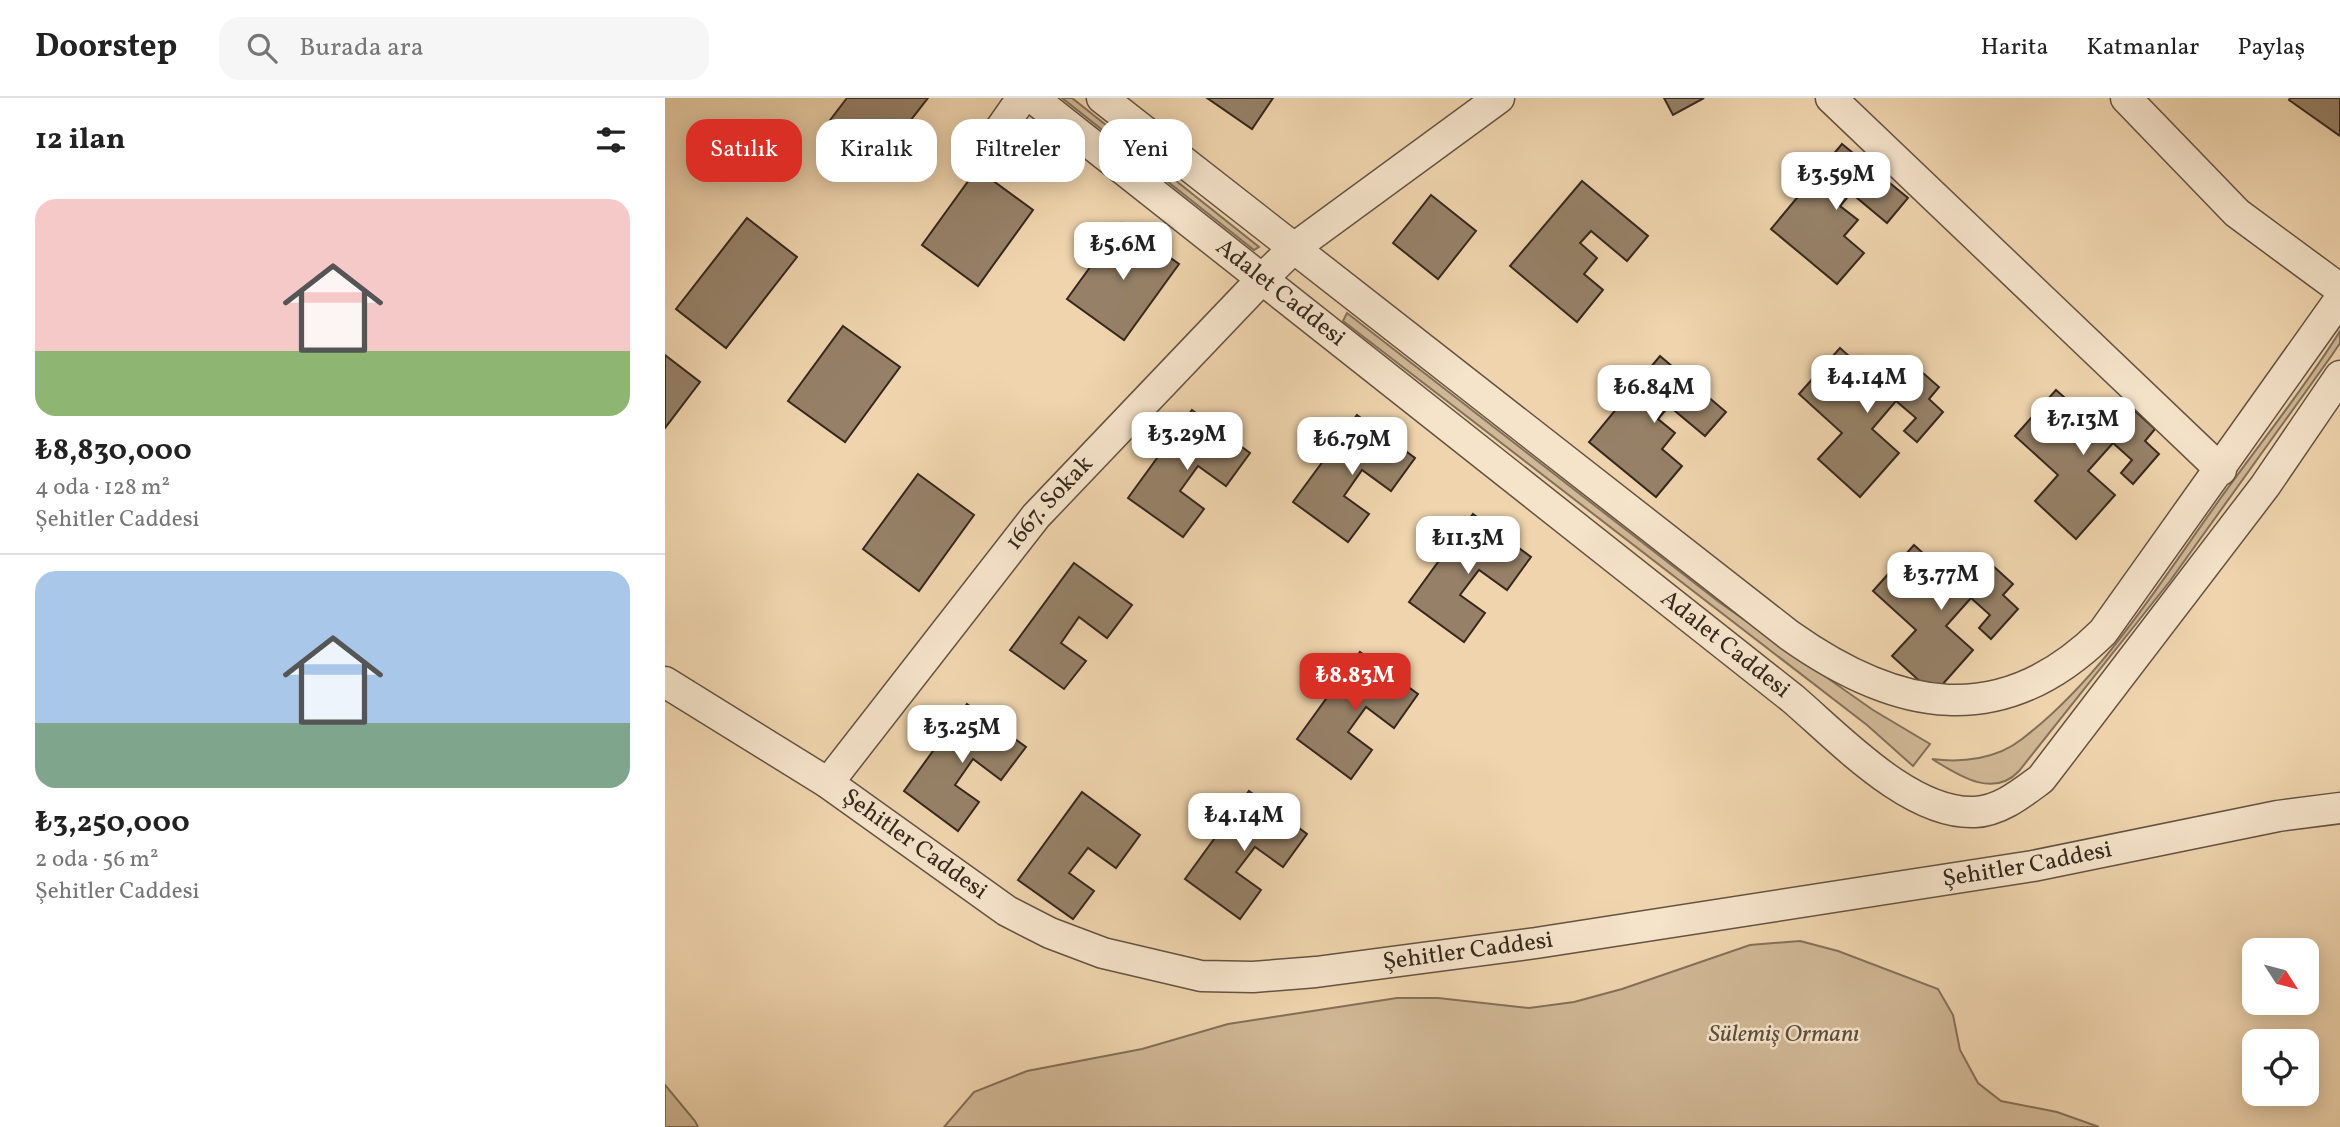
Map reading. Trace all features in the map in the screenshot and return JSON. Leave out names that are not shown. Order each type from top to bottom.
[{"type":"street","points":[[1007,119],[1022,98]]},
{"type":"street","name":"Adalet Caddesi","points":[[1033,98],[1792,698],[1900,787],[1949,811],[1977,813],[2009,802],[2041,779],[2265,486],[2340,376]]},
{"type":"street","points":[[1102,98],[1789,635],[1849,672],[1883,689],[1940,702],[2014,691],[2049,677],[2078,657],[2103,632],[2221,470],[2340,299]]},
{"type":"street","name":"1667. Sokak","points":[[828,783],[1036,516],[1262,279],[1294,248],[1499,98]]},
{"type":"street","points":[[1831,98],[2221,470]]},
{"type":"street","points":[[2126,98],[2237,212],[2340,289]]},
{"type":"street","name":"Şehitler Caddesi","points":[[665,682],[828,783],[1007,911],[1049,933],[1103,953],[1201,976],[1253,977],[1316,972],[1536,943],[2032,866],[2278,816],[2340,807]]},
{"type":"green space","points":[[1062,98],[1072,98],[1099,120],[1099,127]]},
{"type":"green space","points":[[1168,182],[1177,182],[1259,247],[1254,250]]},
{"type":"green space","points":[[1347,313],[1719,602],[1873,710],[1930,744],[1913,766],[1867,725],[1343,321]]},
{"type":"green space","points":[[2340,331],[2340,343],[2332,355],[2170,581],[2019,771],[2009,779],[1987,784],[1975,782],[1953,772],[1932,759],[1967,760],[2002,751],[2022,739],[2079,687],[2153,595]]},
{"type":"green space","name":"Sülemiş Ormanı","points":[[1800,941],[1838,951],[1938,989],[1953,1015],[1960,1050],[1978,1083],[2001,1101],[2057,1112],[2099,1127],[944,1127],[974,1092],[1027,1071],[1142,1049],[1228,1024],[1397,998],[1438,998],[1529,1008],[1574,1002],[1622,989],[1750,945]]},
{"type":"green space","points":[[665,1085],[695,1121],[698,1127],[665,1127]]},
{"type":"building","points":[[847,98],[928,98],[912,119],[831,119]]},
{"type":"building","points":[[1207,98],[1273,98],[1252,129]]},
{"type":"building","points":[[1664,98],[1704,98],[1673,115]]},
{"type":"building","points":[[2340,98],[2340,136],[2289,100]]},
{"type":"building","points":[[1842,144],[1908,198],[1887,223],[1851,193],[1840,206],[1858,220],[1844,236],[1864,253],[1837,284],[1771,229]]},
{"type":"building","points":[[1582,181],[1648,236],[1627,261],[1591,231],[1580,243],[1597,258],[1584,274],[1603,290],[1577,322],[1510,266]]},
{"type":"building","points":[[968,182],[995,182],[1033,210],[978,286],[922,245]]},
{"type":"building","points":[[1431,195],[1476,231],[1438,279],[1393,243]]},
{"type":"building","points":[[747,218],[797,257],[726,348],[676,309]]},
{"type":"building","points":[[1122,223],[1179,264],[1124,340],[1067,299]]},
{"type":"building","points":[[843,326],[900,367],[845,442],[788,401]]},
{"type":"building","points":[[1840,348],[1883,387],[1907,359],[1939,387],[1929,399],[1943,412],[1917,442],[1904,431],[1916,418],[1896,401],[1872,429],[1899,453],[1860,497],[1818,459],[1842,433],[1799,394]]},
{"type":"building","points":[[665,355],[700,382],[665,428]]},
{"type":"building","points":[[1660,356],[1726,412],[1705,436],[1669,406],[1658,419],[1675,433],[1662,449],[1682,466],[1656,497],[1589,442]]},
{"type":"building","points":[[2056,390],[2099,428],[2124,401],[2155,429],[2145,441],[2159,454],[2133,484],[2121,473],[2132,460],[2113,443],[2088,471],[2115,495],[2076,539],[2035,501],[2058,475],[2015,436]]},
{"type":"building","points":[[1192,410],[1250,453],[1226,486],[1198,466],[1180,491],[1204,509],[1183,537],[1128,498]]},
{"type":"building","points":[[1357,415],[1415,458],[1391,491],[1362,470],[1344,496],[1369,514],[1348,542],[1293,502]]},
{"type":"building","points":[[918,474],[974,515],[919,591],[863,549]]},
{"type":"building","points":[[1473,514],[1531,557],[1507,590],[1479,570],[1460,595],[1485,613],[1464,642],[1409,602]]},
{"type":"building","points":[[1914,545],[1957,584],[1982,556],[2013,584],[2003,595],[2018,609],[1991,639],[1979,628],[1990,615],[1971,598],[1946,626],[1973,650],[1934,694],[1892,656],[1916,630],[1873,591]]},
{"type":"building","points":[[1074,563],[1132,605],[1107,638],[1079,617],[1061,643],[1086,661],[1064,689],[1010,650]]},
{"type":"building","points":[[1360,652],[1418,694],[1394,728],[1366,707],[1348,732],[1372,750],[1351,779],[1297,739]]},
{"type":"building","points":[[967,704],[1026,747],[1001,780],[973,759],[955,785],[979,802],[958,831],[904,791]]},
{"type":"building","points":[[1249,791],[1307,834],[1283,867],[1255,847],[1236,872],[1261,890],[1240,919],[1185,879]]},
{"type":"building","points":[[1082,792],[1140,835],[1116,868],[1088,848],[1069,873],[1094,891],[1073,919],[1018,880]]}]
